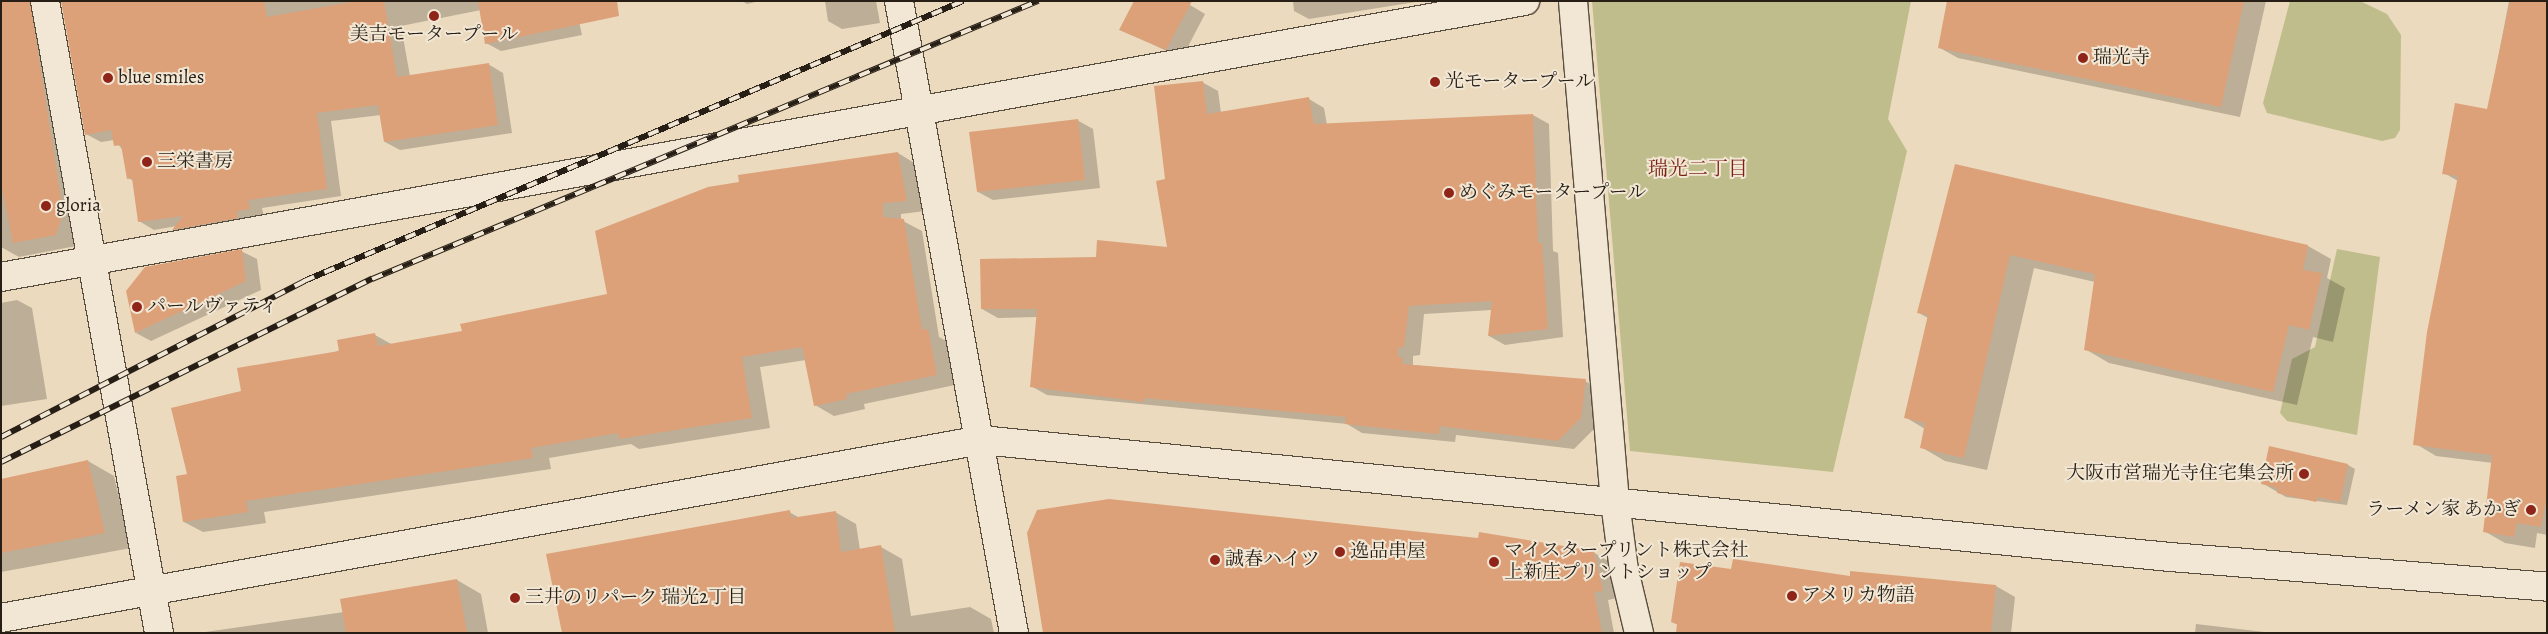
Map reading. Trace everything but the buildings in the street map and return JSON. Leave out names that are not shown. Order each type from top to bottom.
[{"type":"street","points":[[45,1],[159,633]]},
{"type":"street","points":[[898,1],[1014,633]]},
{"type":"street","points":[[1,277],[917,108],[1525,1]]},
{"type":"street","points":[[1573,1],[1616,502],[1624,570],[1639,633]]},
{"type":"street","points":[[1,618],[980,440],[2376,576],[2547,588]]},
{"type":"shaded area","points":[[1592,1],[1911,1],[1888,119],[1907,151],[1833,472],[1630,451]]},
{"type":"shaded area","points":[[2290,1],[2360,1],[2387,14],[2401,35],[2400,130],[2395,138],[2382,141],[2267,113],[2263,103]]},
{"type":"shaded area","points":[[2337,249],[2380,257],[2357,435],[2287,421],[2280,413],[2292,359],[2315,347]]},
{"type":"railway","points":[[1,437],[304,281],[963,1]]},
{"type":"railway","points":[[1,462],[372,279],[1038,1]]},
{"type":"place","name":"美吉モータープール","points":[[434,16]]},
{"type":"place","name":"瑞光寺","points":[[2083,58]]},
{"type":"place","name":"blue smiles","points":[[108,78]]},
{"type":"place","name":"光モータープール","points":[[1435,82]]},
{"type":"place","name":"三栄書房","points":[[147,162]]},
{"type":"place","name":"めぐみモータープール","points":[[1449,193]]},
{"type":"place","name":"gloria","points":[[46,206]]},
{"type":"place","name":"パールヴァティ","points":[[137,307]]},
{"type":"place","name":"大阪市営瑞光寺住宅集会所","points":[[2304,474]]},
{"type":"place","name":"ラーメン家 あかぎ","points":[[2531,510]]},
{"type":"place","name":"逸品串屋","points":[[1340,552]]},
{"type":"place","name":"誠春ハイツ","points":[[1215,560]]},
{"type":"place","name":"マイスタープリント株式会社 上新庄プリントショップ","points":[[1494,562]]},
{"type":"place","name":"アメリカ物語","points":[[1792,596]]},
{"type":"place","name":"三井のリパーク 瑞光2丁目","points":[[515,598]]},
{"type":"district","name":"瑞光二丁目","points":[[1698,168]]}]
